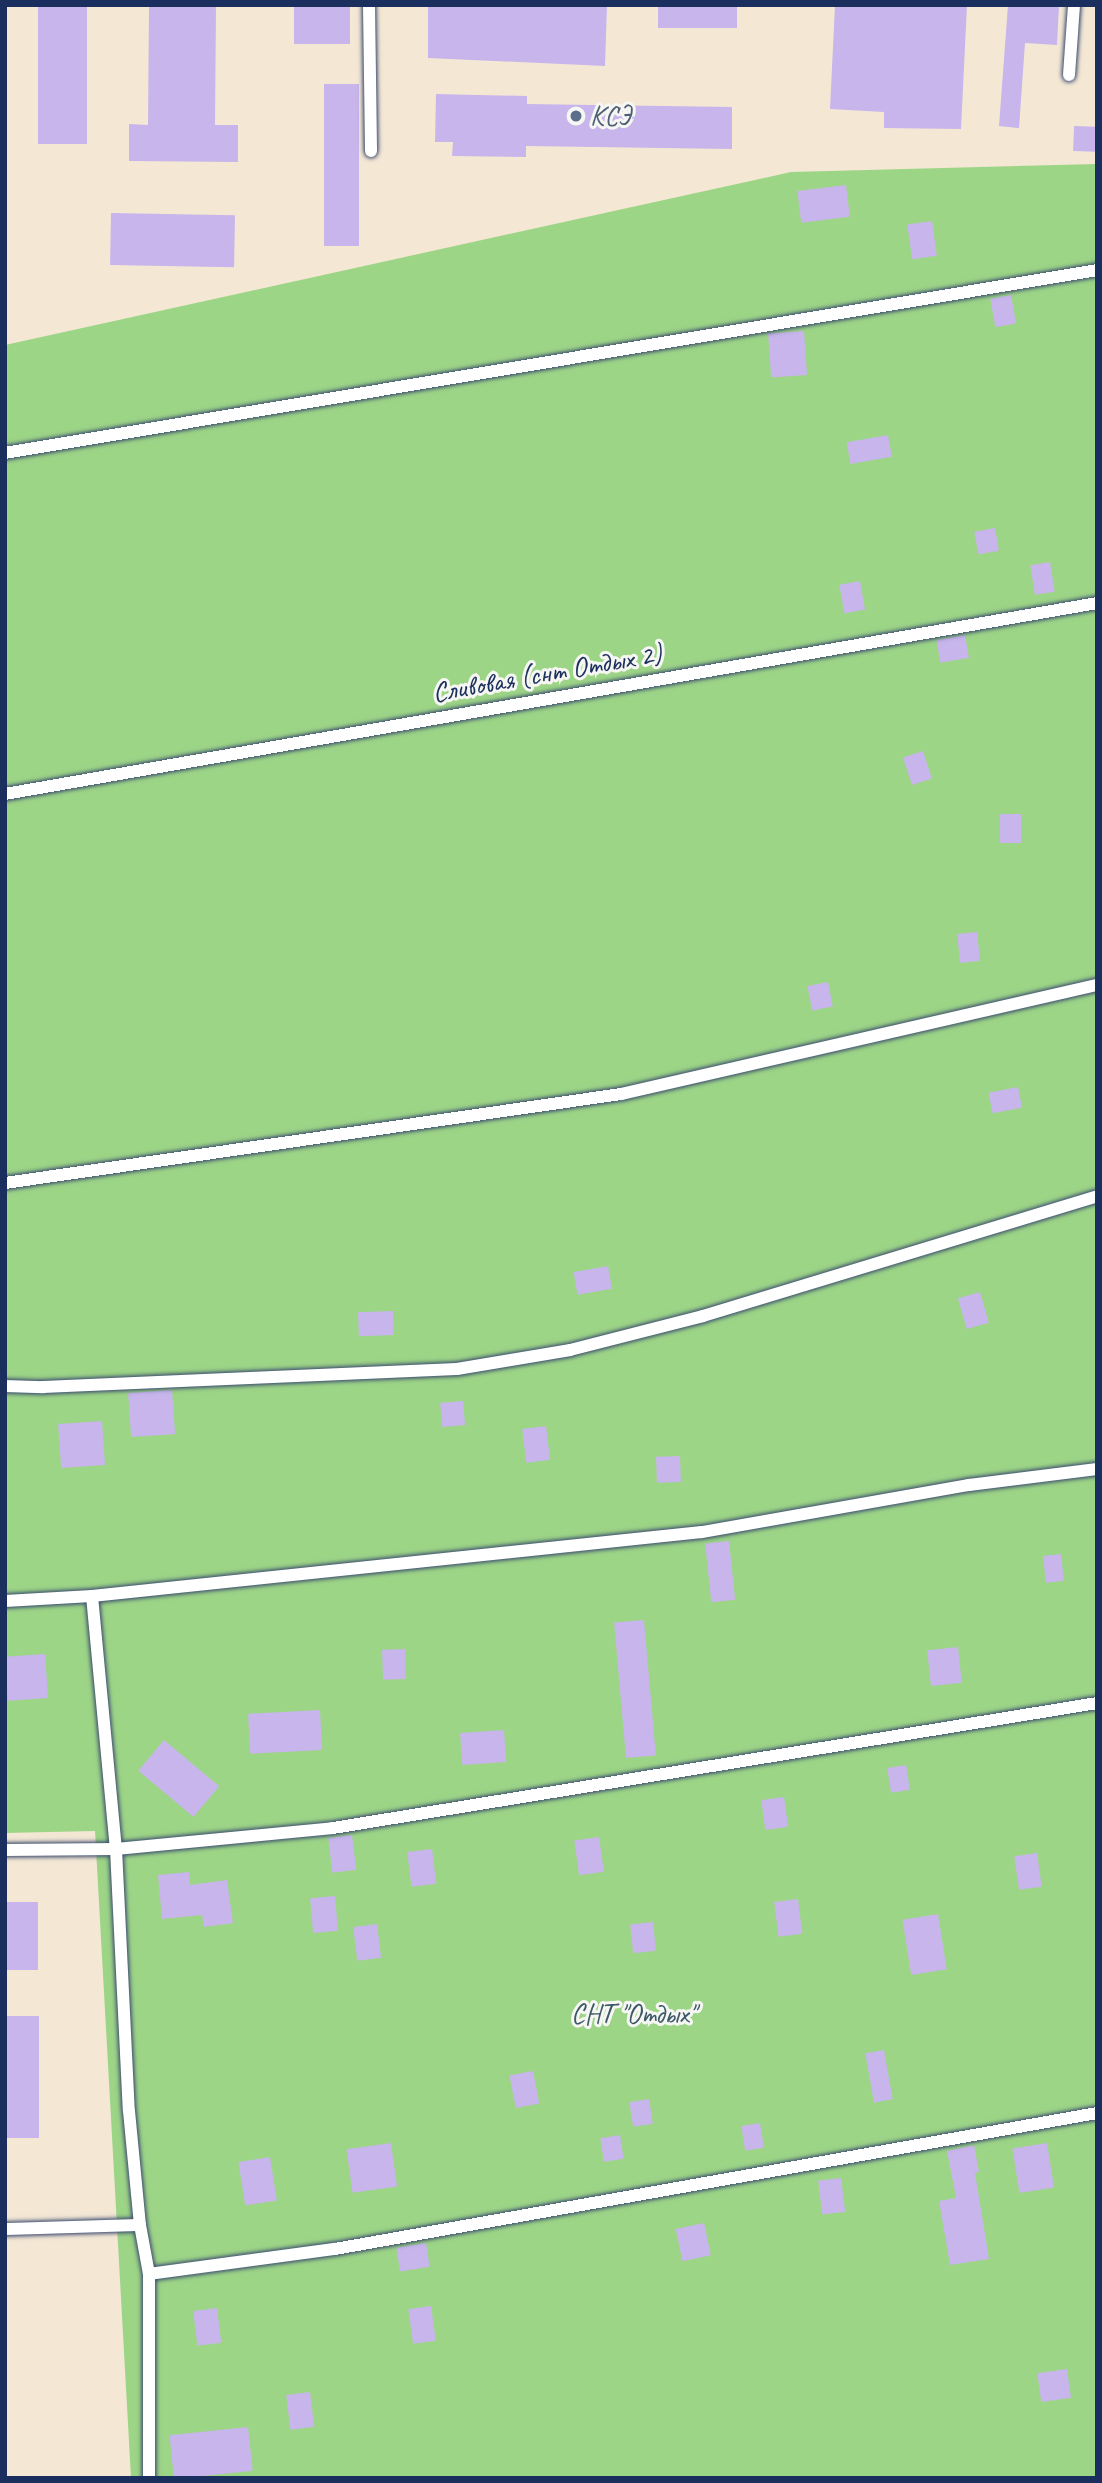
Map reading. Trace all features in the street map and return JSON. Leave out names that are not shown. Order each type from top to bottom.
[{"type":"lane","points":[[369,5],[371,151]]},
{"type":"lane","points":[[1069,75],[1074,5]]},
{"type":"lane","points":[[5,453],[1097,270]]},
{"type":"lane","name":"Сливовая (снт Отдых 2)","points":[[5,794],[1097,603]]},
{"type":"lane","points":[[5,1183],[621,1094],[1097,985]]},
{"type":"lane","points":[[5,1386],[43,1387],[457,1369],[570,1350],[703,1316],[1097,1196]]},
{"type":"lane","points":[[5,1601],[92,1596],[702,1532],[969,1485],[1097,1469]]},
{"type":"lane","points":[[92,1596],[116,1849],[129,2111],[140,2225],[149,2274],[149,2478]]},
{"type":"lane","points":[[5,1850],[116,1849],[333,1829],[1097,1703]]},
{"type":"lane","points":[[149,2274],[335,2249],[1097,2113]]},
{"type":"lane","points":[[5,2228],[140,2225]]},
{"type":"green space","name":"СНТ \"Отдых\"","points":[[1097,164],[1097,2478],[131,2478],[95,1831],[5,1833],[5,345],[791,172]]},
{"type":"building","points":[[38,5],[87,5],[87,144],[38,144]]},
{"type":"building","points":[[149,5],[216,5],[215,125],[238,125],[238,162],[129,161],[129,124],[148,125]]},
{"type":"building","points":[[294,5],[350,5],[350,44],[294,44]]},
{"type":"building","points":[[428,5],[607,5],[605,66],[428,58]]},
{"type":"building","points":[[658,5],[737,5],[737,28],[658,28]]},
{"type":"building","points":[[835,5],[967,5],[961,129],[884,128],[884,112],[830,109]]},
{"type":"building","points":[[1008,5],[1059,5],[1057,45],[1025,43],[1019,128],[999,126]]},
{"type":"building","points":[[324,84],[359,84],[359,246],[324,246]]},
{"type":"building","points":[[436,94],[527,96],[527,104],[732,107],[732,149],[526,146],[526,157],[452,156],[453,142],[435,142]]},
{"type":"building","points":[[1074,126],[1097,127],[1096,152],[1073,151]]},
{"type":"building","points":[[846,185],[850,217],[801,223],[797,191]]},
{"type":"building","points":[[111,213],[235,215],[234,267],[110,265]]},
{"type":"building","points":[[932,221],[937,256],[912,259],[907,224]]},
{"type":"building","points":[[1011,295],[1016,324],[995,327],[990,299]]},
{"type":"building","points":[[804,331],[807,375],[771,377],[768,334]]},
{"type":"building","points":[[888,435],[892,457],[850,464],[847,442]]},
{"type":"building","points":[[995,528],[999,551],[978,554],[974,532]]},
{"type":"building","points":[[1050,562],[1055,592],[1035,595],[1030,565]]},
{"type":"building","points":[[860,581],[865,610],[844,613],[839,585]]},
{"type":"building","points":[[965,635],[969,658],[940,663],[936,640]]},
{"type":"building","points":[[923,751],[932,779],[912,785],[903,757]]},
{"type":"building","points":[[1000,814],[1021,814],[1021,843],[1000,843]]},
{"type":"building","points":[[977,932],[980,961],[960,963],[957,934]]},
{"type":"building","points":[[828,982],[833,1007],[812,1011],[807,986]]},
{"type":"building","points":[[1018,1087],[1022,1108],[993,1113],[989,1093]]},
{"type":"building","points":[[608,1266],[612,1289],[578,1295],[574,1272]]},
{"type":"building","points":[[980,1292],[989,1323],[967,1329],[958,1298]]},
{"type":"building","points":[[393,1311],[394,1335],[359,1336],[358,1312]]},
{"type":"building","points":[[172,1390],[175,1434],[131,1437],[128,1393]]},
{"type":"building","points":[[463,1401],[465,1425],[442,1427],[440,1403]]},
{"type":"building","points":[[102,1421],[105,1465],[61,1468],[58,1424]]},
{"type":"building","points":[[546,1426],[550,1460],[526,1463],[522,1429]]},
{"type":"building","points":[[680,1456],[681,1482],[657,1483],[656,1457]]},
{"type":"building","points":[[729,1541],[735,1600],[711,1602],[705,1544]]},
{"type":"building","points":[[1061,1554],[1064,1581],[1046,1583],[1043,1556]]},
{"type":"building","points":[[644,1620],[656,1755],[626,1758],[614,1623]]},
{"type":"building","points":[[958,1647],[962,1683],[931,1686],[927,1650]]},
{"type":"building","points":[[405,1649],[406,1679],[383,1680],[382,1650]]},
{"type":"building","points":[[45,1654],[48,1698],[8,1701],[5,1657]]},
{"type":"building","points":[[320,1710],[322,1750],[250,1754],[248,1714]]},
{"type":"building","points":[[504,1730],[506,1762],[462,1765],[460,1733]]},
{"type":"building","points":[[164,1740],[219,1786],[193,1817],[138,1771]]},
{"type":"building","points":[[906,1765],[910,1790],[891,1793],[887,1768]]},
{"type":"building","points":[[784,1797],[788,1827],[765,1830],[761,1800]]},
{"type":"building","points":[[352,1835],[356,1870],[332,1873],[328,1838]]},
{"type":"building","points":[[599,1837],[604,1872],[579,1875],[574,1840]]},
{"type":"building","points":[[432,1849],[436,1884],[411,1887],[407,1852]]},
{"type":"building","points":[[1037,1853],[1042,1887],[1019,1890],[1014,1856]]},
{"type":"building","points":[[189,1872],[190,1885],[227,1880],[233,1923],[204,1927],[202,1915],[162,1919],[158,1875]]},
{"type":"building","points":[[335,1896],[338,1931],[313,1933],[310,1898]]},
{"type":"building","points":[[798,1899],[802,1934],[778,1937],[774,1902]]},
{"type":"building","points":[[5,1902],[38,1902],[38,1970],[5,1970]]},
{"type":"building","points":[[938,1914],[947,1969],[911,1975],[902,1920]]},
{"type":"building","points":[[653,1922],[656,1951],[633,1953],[630,1924]]},
{"type":"building","points":[[377,1924],[381,1958],[357,1961],[353,1927]]},
{"type":"building","points":[[5,2016],[39,2016],[39,2138],[5,2138]]},
{"type":"building","points":[[884,2050],[893,2099],[874,2103],[865,2053]]},
{"type":"building","points":[[533,2071],[539,2103],[516,2108],[509,2076]]},
{"type":"building","points":[[649,2099],[653,2124],[633,2127],[629,2102]]},
{"type":"building","points":[[760,2123],[764,2148],[745,2151],[741,2126]]},
{"type":"building","points":[[620,2135],[624,2159],[604,2162],[600,2138]]},
{"type":"building","points":[[391,2143],[397,2187],[353,2193],[346,2149]]},
{"type":"building","points":[[1047,2143],[1054,2187],[1019,2193],[1012,2148]]},
{"type":"building","points":[[974,2145],[979,2172],[975,2173],[989,2259],[950,2265],[939,2201],[956,2198],[947,2151]]},
{"type":"building","points":[[270,2157],[277,2200],[245,2205],[238,2162]]},
{"type":"building","points":[[841,2178],[845,2212],[822,2215],[818,2181]]},
{"type":"building","points":[[704,2223],[711,2255],[682,2261],[676,2229]]},
{"type":"building","points":[[426,2243],[430,2267],[400,2271],[396,2248]]},
{"type":"building","points":[[431,2306],[436,2341],[413,2344],[408,2309]]},
{"type":"building","points":[[217,2308],[221,2343],[197,2346],[193,2311]]},
{"type":"building","points":[[1067,2369],[1071,2398],[1041,2402],[1037,2373]]},
{"type":"building","points":[[310,2392],[314,2427],[290,2430],[286,2395]]},
{"type":"building","points":[[248,2427],[253,2471],[174,2478],[169,2435]]},
{"type":"place","name":"КСЭ","points":[[576,116]]}]
